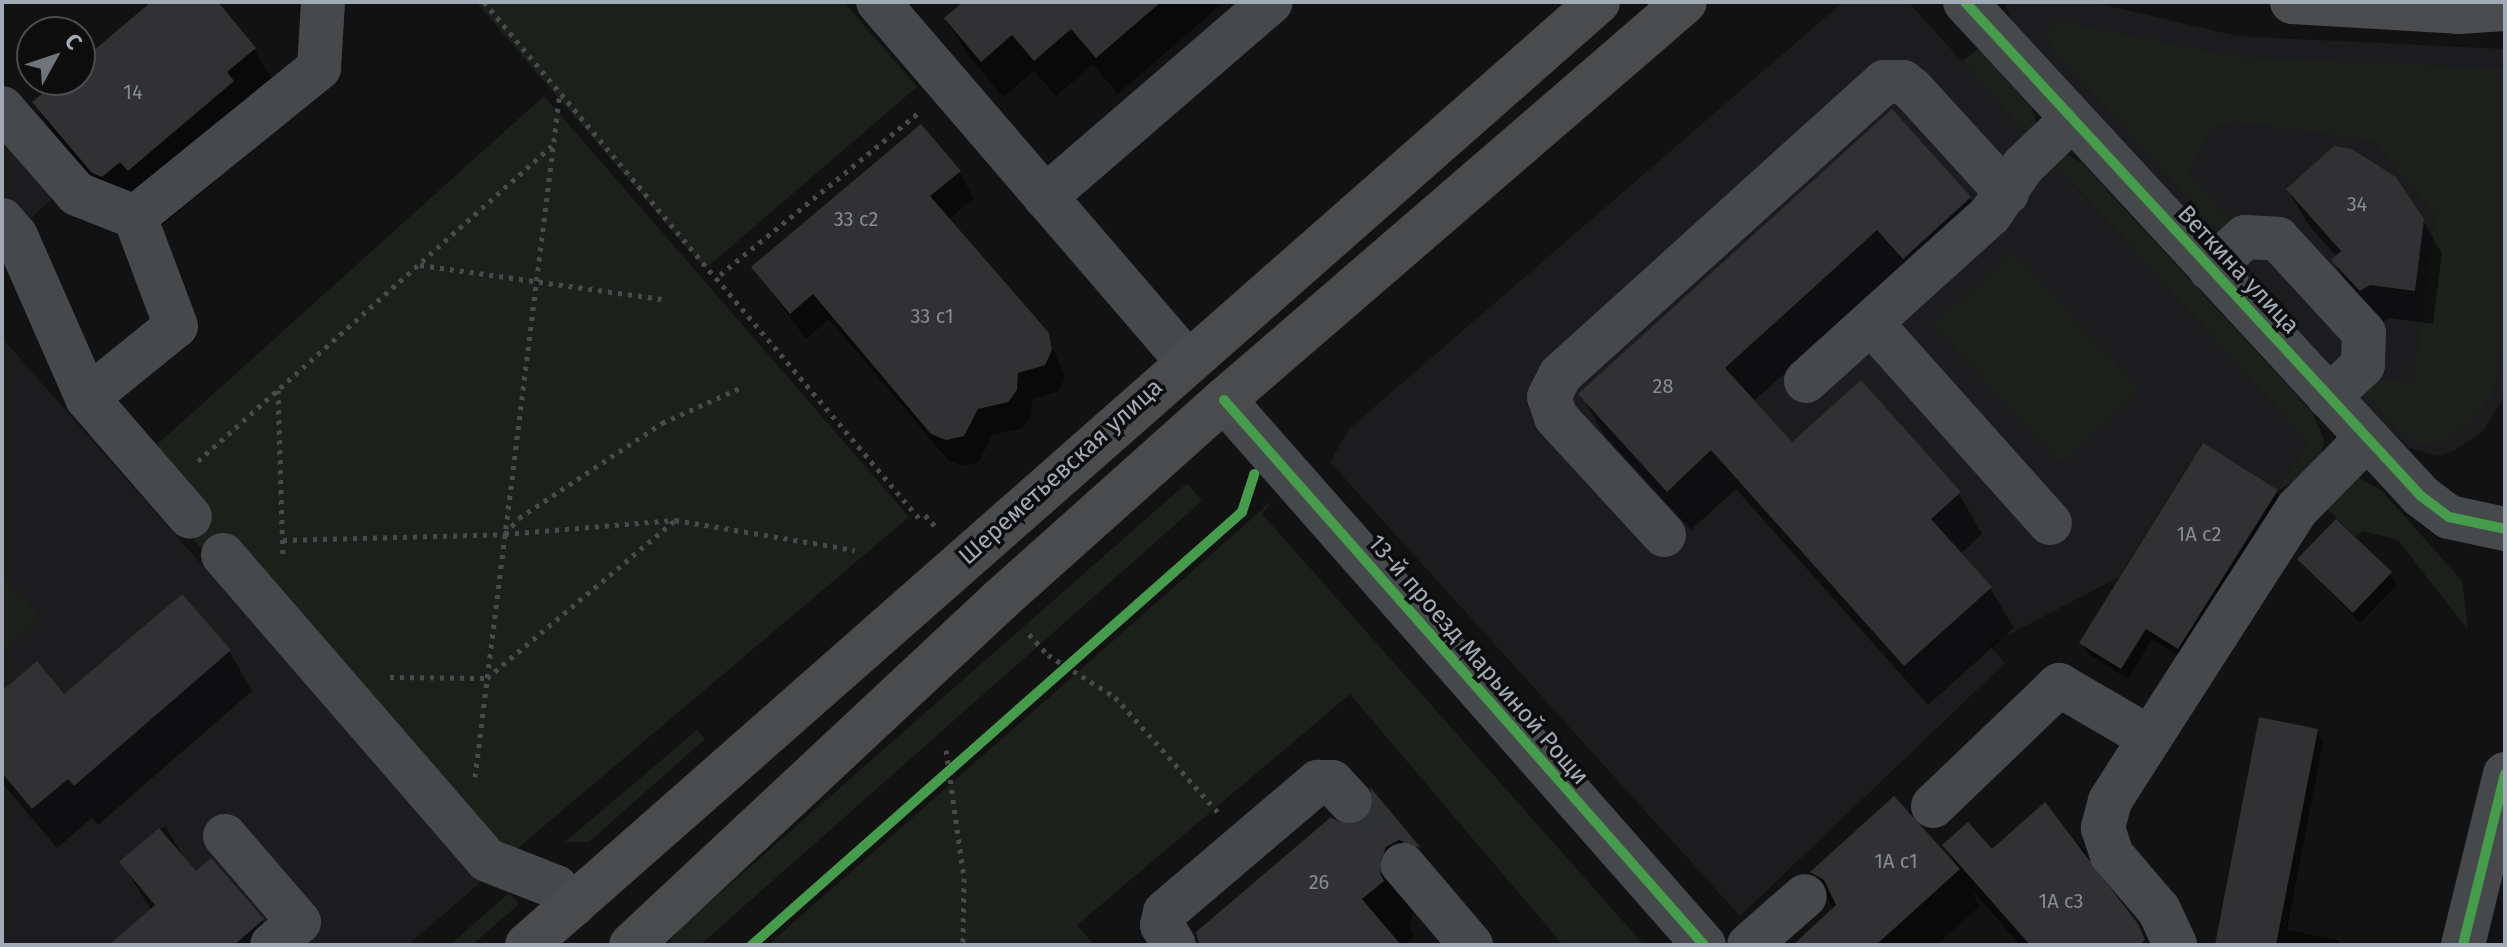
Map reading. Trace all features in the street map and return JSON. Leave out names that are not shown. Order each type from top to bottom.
[{"type":"main road","name":"Шереметьевская улица","points":[[527,945],[1186,360],[1598,2]]},
{"type":"main road","points":[[631,945],[1224,400],[1685,2]]},
{"type":"main road","points":[[2292,2],[2505,9]]},
{"type":"street","points":[[135,217],[319,68],[323,2]]},
{"type":"street","points":[[1045,197],[1271,2]]},
{"type":"street","name":"Веткина улица","points":[[1965,2],[2421,496],[2449,517],[2505,529]]},
{"type":"street","points":[[896,8],[1045,197],[1186,360]]},
{"type":"street","points":[[1664,535],[1556,417],[1549,397],[1560,375],[1884,82],[1903,82],[1912,89],[2007,193]]},
{"type":"street","points":[[2,108],[77,194],[135,217],[176,326],[87,398]]},
{"type":"street","points":[[1806,381],[1990,215],[2023,166],[2072,119]]},
{"type":"street","points":[[2,220],[16,236],[87,398],[178,503]]},
{"type":"street","points":[[2210,269],[2245,237],[2278,239],[2364,333],[2363,365],[2329,397]]},
{"type":"street","points":[[1872,324],[2050,523]]},
{"type":"street","name":"13-й проезд Марьиной Рощи","points":[[1224,400],[1704,945]]},
{"type":"street","points":[[2175,945],[2159,910],[2112,855],[2103,828],[2110,801],[2297,509],[2367,438]]},
{"type":"street","points":[[223,555],[487,860],[556,887],[573,905]]},
{"type":"street","points":[[1933,806],[2059,685],[2150,738]]},
{"type":"street","points":[[2463,945],[2505,774]]},
{"type":"street","points":[[1174,945],[1162,925],[1165,912],[1318,782],[1332,782],[1350,801]]},
{"type":"street","points":[[225,836],[299,922],[272,945]]},
{"type":"street","points":[[1403,865],[1471,945]]},
{"type":"street","points":[[1749,945],[1805,896]]},
{"type":"path","points":[[484,2],[920,519]]},
{"type":"path","points":[[468,837],[560,92]]},
{"type":"path","points":[[716,278],[918,112],[929,124]]},
{"type":"path","points":[[178,503],[278,390],[553,145]]},
{"type":"path","points":[[419,264],[662,299]]},
{"type":"path","points":[[505,534],[519,518],[662,423],[740,388]]},
{"type":"path","points":[[278,390],[283,570]]},
{"type":"path","points":[[378,677],[487,678],[675,520]]},
{"type":"path","points":[[283,540],[505,534],[675,520],[855,550]]},
{"type":"path","points":[[1023,627],[1048,655],[1115,697],[1246,842]]},
{"type":"path","points":[[1055,678],[1078,658]]},
{"type":"path","points":[[946,750],[964,878],[963,945]]},
{"type":"path","points":[[938,782],[961,762]]},
{"type":"shaded area","points":[[476,2],[844,2],[917,87],[705,269]]},
{"type":"shaded area","points":[[1843,2],[1908,2],[2309,443],[2278,490],[2202,444],[2119,577],[1989,645],[2005,663],[1740,916],[1330,462],[1349,429]]},
{"type":"shaded area","points":[[2005,2],[2092,2],[2237,36],[2505,49],[2505,395],[2484,430],[2454,451],[2436,456],[2408,447],[2010,18]]},
{"type":"shaded area","points":[[2059,22],[2235,57],[2505,69],[2505,306],[2496,379],[2490,398],[2472,420],[2446,440],[2424,445],[2401,433],[2363,391],[2375,380],[2413,382],[2436,215],[2374,140],[2233,121],[2212,127],[2187,173],[2231,221],[2219,232],[2053,49],[2047,33]]},
{"type":"shaded area","points":[[1978,49],[2031,107],[2036,122],[2029,136],[1962,61]]},
{"type":"shaded area","points":[[544,96],[909,517],[486,875],[131,468]]},
{"type":"shaded area","points":[[2,141],[52,199],[19,229],[2,209]]},
{"type":"shaded area","points":[[2067,155],[2082,163],[2312,412],[2324,440],[2321,455],[2298,480],[2278,490],[2309,443],[2052,160]]},
{"type":"shaded area","points":[[2013,253],[2140,390],[2061,463],[1934,325]]},
{"type":"shaded area","points":[[2,338],[481,882],[408,945],[2,945]]},
{"type":"shaded area","points":[[2355,476],[2382,491],[2462,581],[2468,630],[2398,540],[2362,531],[2356,537],[2317,499]]},
{"type":"shaded area","points":[[1187,483],[1202,501],[700,945],[667,945],[678,930]]},
{"type":"shaded area","points":[[1274,499],[1262,514],[1644,945],[1563,945],[1350,694],[1077,925],[1094,945],[768,945]]},
{"type":"shaded area","points":[[2,574],[41,618],[2,653]]},
{"type":"shaded area","points":[[697,730],[705,739],[589,842],[565,842]]},
{"type":"shaded area","points":[[509,893],[519,904],[472,945],[450,945]]},
{"type":"building","points":[[151,2],[218,2],[256,48],[227,72],[234,81],[128,171],[120,162],[102,177],[92,173],[32,102],[39,96],[96,96],[96,48]]},
{"type":"building","points":[[963,2],[1161,2],[1096,58],[1071,29],[1034,61],[1012,35],[981,62],[944,18]]},
{"type":"building","points":[[1892,109],[1971,197],[1903,259],[1877,230],[1725,368],[1792,442],[1861,380],[1961,492],[1931,519],[1992,587],[1904,666],[1711,450],[1667,492],[1578,394]]},
{"type":"building","points":[[921,124],[961,171],[930,196],[1049,333],[1052,350],[1045,365],[1018,373],[1017,390],[1008,402],[978,409],[964,436],[946,440],[931,434],[813,294],[790,314],[751,267]]},
{"type":"building","points":[[2334,146],[2352,149],[2396,177],[2424,219],[2415,291],[2370,285],[2360,291],[2331,260],[2341,251],[2286,189]]},
{"type":"building","points":[[2203,443],[2278,490],[2178,649],[2146,629],[2121,669],[2079,643]]},
{"type":"building","points":[[2336,519],[2392,572],[2353,613],[2297,559]]},
{"type":"building","points":[[182,594],[231,650],[74,786],[68,779],[32,809],[2,773],[2,691],[37,661],[64,694]]},
{"type":"building","points":[[2259,717],[2318,729],[2276,945],[2215,945]]},
{"type":"building","points":[[1370,787],[1421,848],[1399,840],[1386,847],[1378,869],[1384,881],[1362,899],[1401,945],[1199,945],[1196,932],[1331,817],[1344,825],[1367,820],[1374,807]]},
{"type":"building","points":[[1894,796],[1960,869],[1876,945],[1793,945],[1836,905],[1824,880],[1810,872]]},
{"type":"building","points":[[2045,802],[2138,924],[2145,940],[2140,945],[2030,945],[1942,845],[1968,822],[1992,849]]},
{"type":"building","points":[[159,828],[196,871],[211,858],[264,919],[234,945],[109,945],[155,905],[119,862]]},
{"type":"tunnel","points":[[1350,801],[1403,865]]},
{"type":"cycle path","points":[[1965,2],[2421,496],[2449,517],[2505,529]]},
{"type":"cycle path","points":[[1224,400],[1704,945]]},
{"type":"cycle path","points":[[752,945],[1242,512],[1254,474]]},
{"type":"cycle path","points":[[2463,945],[2505,774]]}]
